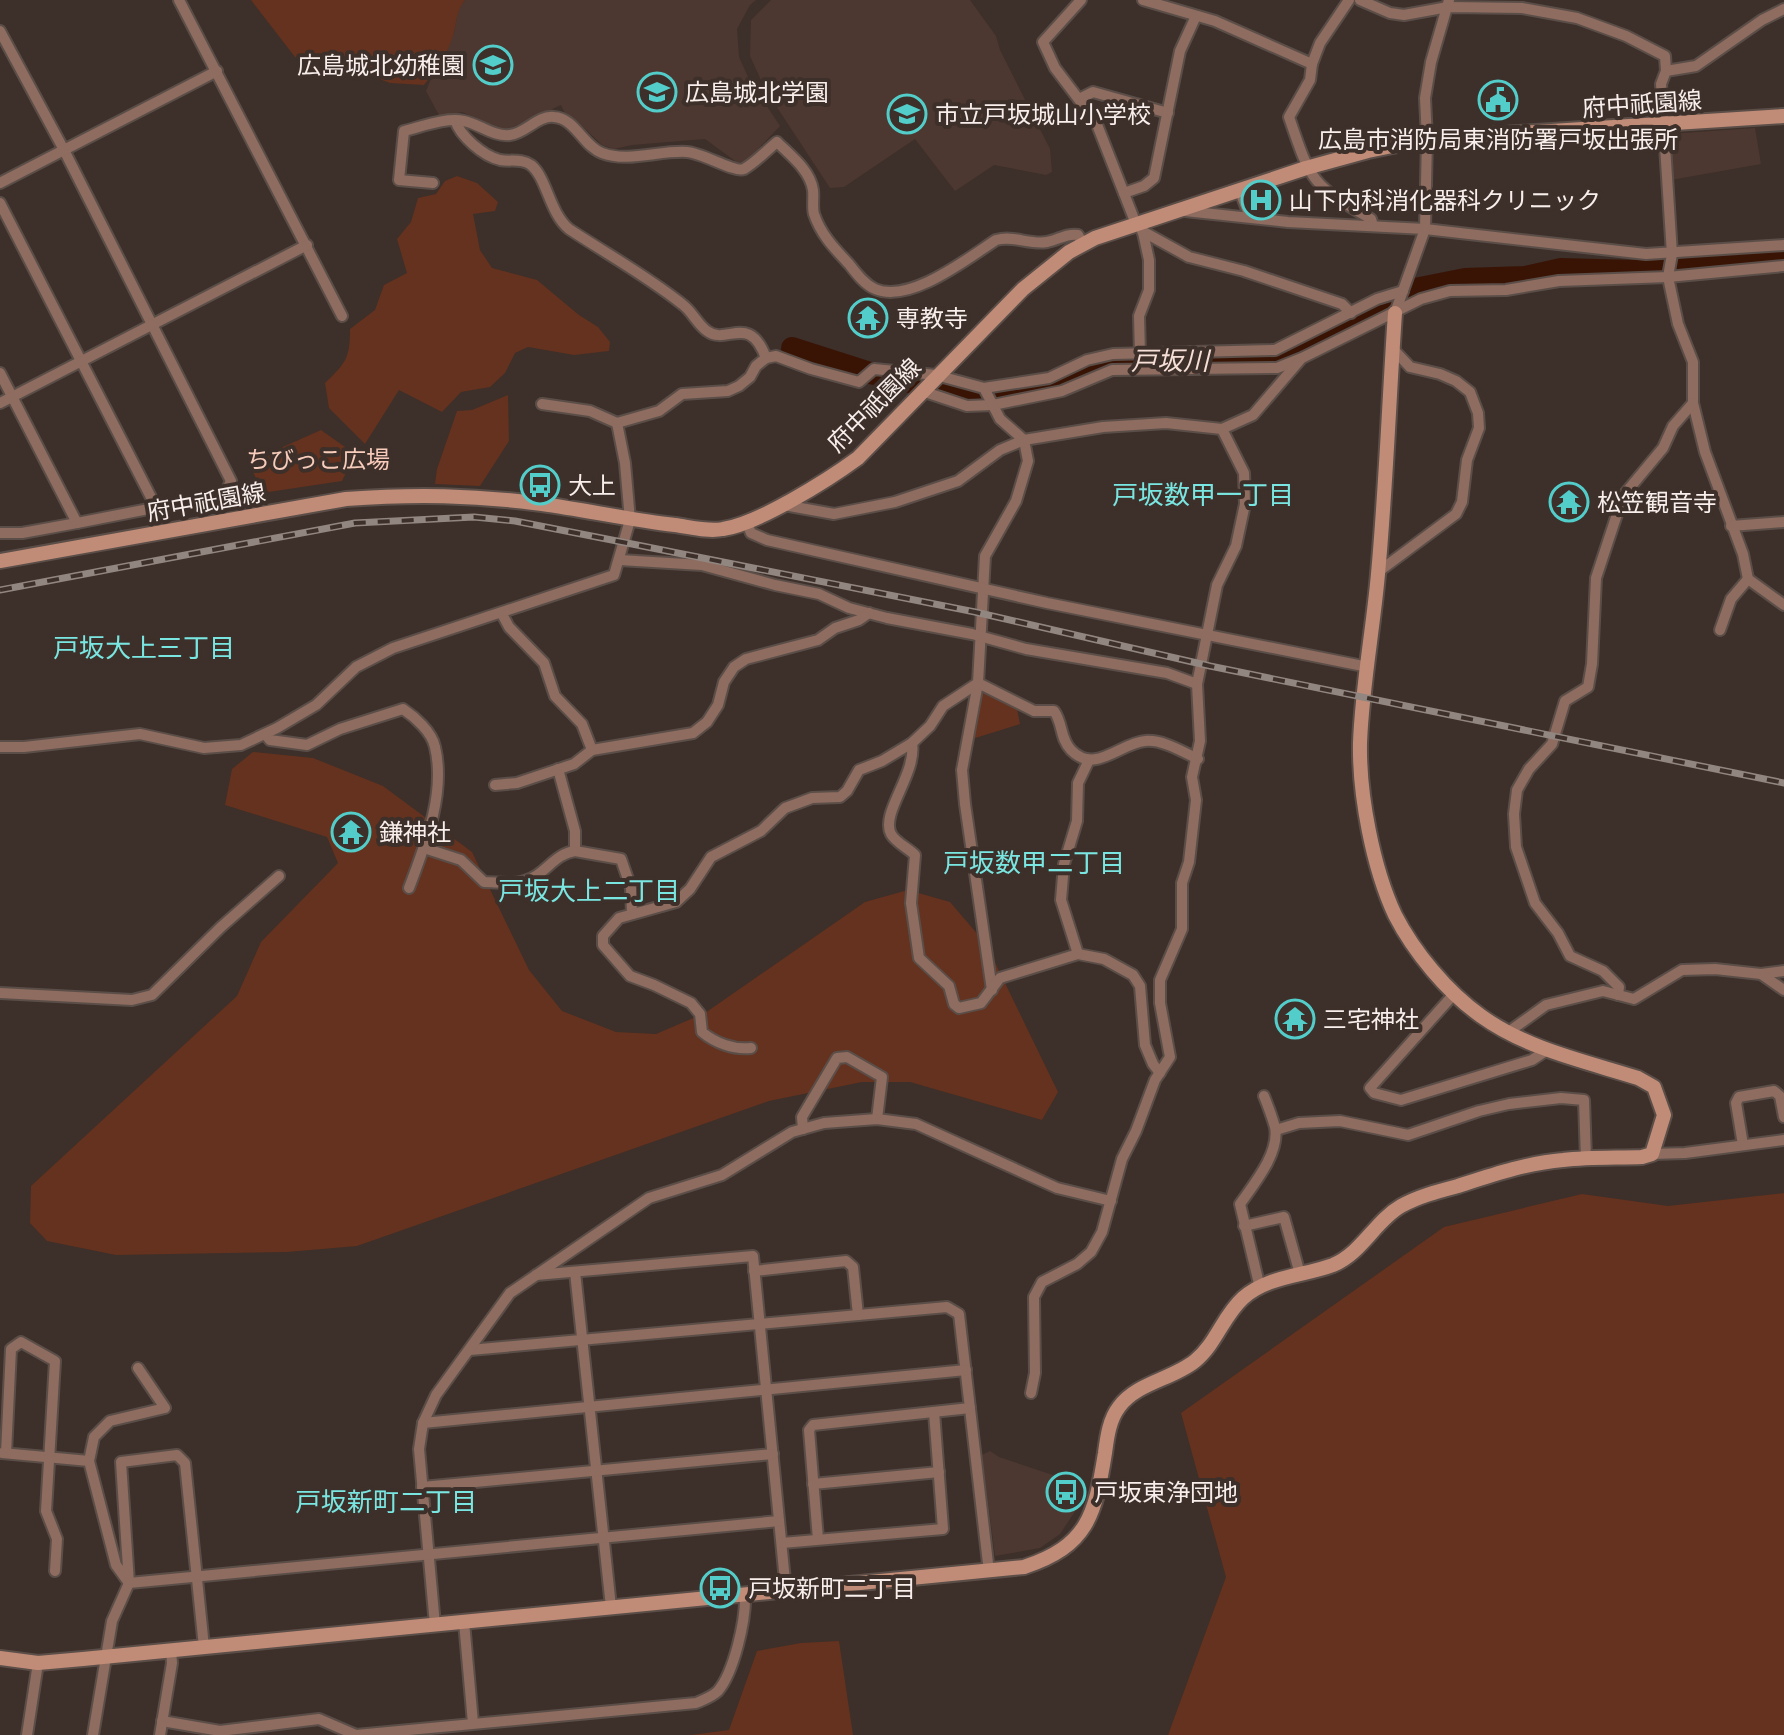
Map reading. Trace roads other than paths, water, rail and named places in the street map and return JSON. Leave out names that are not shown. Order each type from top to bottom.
[{"type":"street","points":[[179,0],[342,316]]},
{"type":"street","points":[[1081,0],[1043,42],[1055,68],[1096,122],[1140,226],[1149,260],[1149,290],[1139,316],[1140,354]]},
{"type":"street","points":[[1143,0],[1232,28],[1312,64]]},
{"type":"street","points":[[1349,0],[1320,43],[1310,80],[1289,117],[1306,168],[1319,186],[1371,219],[1373,226]]},
{"type":"street","points":[[1360,0],[1390,13],[1404,15],[1449,4],[1522,8],[1577,18],[1626,36],[1665,56],[1666,71],[1661,84],[1670,267],[1678,324],[1693,362],[1693,403],[1705,452],[1743,554],[1748,579],[1784,605]]},
{"type":"street","points":[[1449,4],[1431,62],[1425,98],[1425,229],[1395,313],[1378,572],[1360,744],[1365,800],[1375,857],[1395,915],[1420,953],[1454,994],[1507,1033],[1547,1050],[1638,1078],[1654,1087],[1664,1115],[1652,1154]]},
{"type":"street","points":[[1666,71],[1696,66],[1762,20],[1784,9]]},
{"type":"street","points":[[1124,193],[1144,186],[1154,178],[1180,51],[1196,16]]},
{"type":"street","points":[[0,31],[64,150],[231,481],[225,494],[22,533],[0,533]]},
{"type":"street","points":[[0,183],[217,71]]},
{"type":"street","points":[[1079,99],[1093,92],[1168,113]]},
{"type":"street","points":[[433,183],[399,180],[404,131],[455,120],[501,135],[514,134],[546,117],[559,116],[598,152],[615,157],[687,152],[709,156],[734,170],[743,170],[777,142],[805,169],[813,188],[813,212],[824,236],[863,281],[875,289],[889,292],[913,288],[936,278],[996,240],[1007,237],[1031,243],[1050,242],[1073,233],[1083,244]]},
{"type":"street","name":"府中祇園線","points":[[0,561],[346,499],[393,495],[443,494],[542,504],[630,520],[723,529],[780,505],[827,480],[858,458],[936,375],[1045,269],[1083,244],[1306,168],[1427,139],[1784,116]]},
{"type":"street","points":[[455,120],[458,130],[492,157],[504,161],[520,160],[532,166],[558,220],[569,229],[686,307],[707,331],[717,335],[736,332],[754,337],[766,358]]},
{"type":"street","points":[[1239,189],[1250,217]]},
{"type":"street","points":[[0,203],[157,509]]},
{"type":"street","points":[[1180,210],[1288,222],[1425,229],[1646,254],[1670,267],[1784,266]]},
{"type":"street","points":[[1140,226],[1189,257],[1244,271],[1342,304],[1351,313]]},
{"type":"street","points":[[0,403],[307,245]]},
{"type":"street","points":[[922,391],[967,406],[993,405],[1062,391],[1112,370],[1277,368],[1421,299],[1450,291],[1506,290],[1670,267],[1784,245]]},
{"type":"street","points":[[542,404],[590,411],[617,423],[659,411],[682,394],[728,391],[750,377],[756,366],[766,358],[776,356],[859,382],[874,369],[936,375],[984,388],[1049,378],[1099,356],[1275,350],[1377,299],[1403,291]]},
{"type":"street","points":[[1378,572],[1456,514],[1462,502],[1467,460],[1479,428],[1478,413],[1470,392],[1440,374],[1410,367],[1393,349]]},
{"type":"street","points":[[780,505],[834,514],[895,502],[958,481],[1000,450],[1024,440],[1119,426],[1166,423],[1222,429],[1253,415],[1302,358]]},
{"type":"street","points":[[0,373],[77,523]]},
{"type":"street","points":[[984,388],[1000,419],[1024,440],[1028,461],[1016,501],[985,556],[978,683],[962,770],[992,990]]},
{"type":"street","points":[[1618,995],[1619,987],[1615,980],[1570,956],[1558,933],[1535,903],[1516,847],[1515,800],[1529,769],[1552,744],[1565,701],[1588,687],[1596,578],[1623,496],[1663,448],[1673,426],[1693,403]]},
{"type":"street","points":[[0,747],[140,734],[204,748],[241,745],[316,705],[356,667],[393,648],[614,575],[630,520],[625,463],[617,423]]},
{"type":"street","points":[[1031,1393],[1035,1373],[1034,1297],[1042,1282],[1077,1264],[1091,1252],[1102,1232],[1122,1159],[1170,1057],[1160,1003],[1160,980],[1182,929],[1182,883],[1189,862],[1196,800],[1192,777],[1200,741],[1197,684],[1217,585],[1236,546],[1245,504],[1244,473],[1222,429]]},
{"type":"street","points":[[746,521],[751,533],[767,540],[1047,603],[1368,667]]},
{"type":"street","points":[[1731,526],[1784,522]]},
{"type":"street","points":[[620,560],[702,565],[819,594],[849,608],[869,613],[972,634],[980,639],[1026,649],[1167,673],[1197,684]]},
{"type":"street","points":[[1720,630],[1731,599],[1748,579]]},
{"type":"street","points":[[495,785],[517,783],[574,764],[592,750],[693,733],[707,722],[718,705],[724,682],[734,667],[746,659],[818,640],[835,628],[869,613]]},
{"type":"street","points":[[502,614],[509,627],[544,663],[555,696],[582,724],[592,750]]},
{"type":"street","points":[[751,1048],[737,1049],[707,1036],[702,1032],[700,1014],[691,1003],[630,976],[603,945],[603,936],[619,918],[676,902],[695,882],[711,857],[761,831],[785,808],[812,798],[840,797],[859,770],[882,761],[912,743],[930,726],[943,706],[978,683]]},
{"type":"street","points":[[978,683],[1034,711],[1054,711],[1071,751],[1089,760],[1107,757],[1145,741],[1163,744],[1198,759]]},
{"type":"street","points":[[265,734],[270,740],[307,745],[340,729],[403,709],[417,719],[435,745],[437,779],[433,819],[409,888]]},
{"type":"street","points":[[912,743],[914,756],[911,768],[891,813],[889,825],[893,838],[915,855],[911,903],[919,958],[949,986],[954,1004],[959,1008],[981,1003],[1000,978],[1078,954],[1104,959],[1133,975],[1140,986],[1145,1045],[1160,1073]]},
{"type":"street","points":[[1078,954],[1061,900],[1064,864],[1077,821],[1078,783],[1089,760]]},
{"type":"street","points":[[558,769],[575,831],[575,851]]},
{"type":"street","points":[[424,848],[461,860],[484,882],[524,882],[545,871],[557,856],[575,851],[621,859],[631,888],[632,914]]},
{"type":"street","points":[[0,993],[132,1000],[152,995],[221,927],[279,876]]},
{"type":"street","points":[[1507,1033],[1546,1005],[1603,991],[1634,999],[1682,970],[1715,969],[1761,974],[1784,971]]},
{"type":"street","points":[[1761,974],[1784,990]]},
{"type":"street","points":[[1454,994],[1370,1088],[1374,1093],[1401,1100],[1532,1060],[1547,1050]]},
{"type":"street","points":[[803,1129],[802,1117],[837,1058],[847,1057],[882,1077],[877,1119]]},
{"type":"street","points":[[1743,1145],[1736,1103],[1739,1097],[1774,1091],[1780,1096],[1784,1117]]},
{"type":"street","points":[[1260,1288],[1240,1204],[1274,1147],[1276,1130],[1264,1096]]},
{"type":"street","points":[[1276,1130],[1299,1123],[1340,1121],[1408,1135],[1509,1104],[1561,1098],[1584,1100],[1586,1159]]},
{"type":"street","points":[[435,1625],[419,1449],[423,1423],[436,1395],[510,1293],[649,1198],[722,1175],[764,1147],[803,1129],[824,1123],[877,1119],[916,1124],[1057,1188],[1111,1201]]},
{"type":"street","points":[[0,1658],[38,1663],[1024,1567],[1051,1558],[1074,1539],[1092,1513],[1111,1421],[1119,1406],[1138,1391],[1185,1369],[1206,1352],[1243,1298],[1260,1288],[1333,1265],[1349,1256],[1389,1213],[1412,1199],[1521,1166],[1685,1153],[1784,1140]]},
{"type":"street","points":[[1244,1226],[1284,1217],[1300,1274]]},
{"type":"street","points":[[533,1275],[753,1256],[786,1591]]},
{"type":"street","points":[[754,1271],[846,1261],[853,1267],[858,1315]]},
{"type":"street","points":[[575,1272],[611,1607]]},
{"type":"street","points":[[470,1350],[947,1307],[959,1314],[989,1572]]},
{"type":"street","points":[[55,1571],[57,1539],[46,1511],[49,1457],[55,1361],[21,1342],[11,1349],[3,1453],[49,1457],[89,1461]]},
{"type":"street","points":[[129,1583],[116,1565],[89,1461],[94,1437],[110,1421],[165,1408],[138,1368]]},
{"type":"street","points":[[423,1423],[966,1370]]},
{"type":"street","points":[[818,1539],[809,1430],[813,1425],[970,1408]]},
{"type":"street","points":[[782,1543],[943,1529],[934,1412]]},
{"type":"street","points":[[422,1487],[773,1454]]},
{"type":"street","points":[[93,1735],[112,1621],[129,1583],[121,1462],[177,1455],[185,1463],[204,1647]]},
{"type":"street","points":[[813,1484],[939,1472]]},
{"type":"street","points":[[129,1583],[779,1521]]},
{"type":"street","points":[[162,1721],[220,1731],[319,1719],[356,1735],[696,1703],[715,1695],[728,1675],[745,1607],[745,1595]]},
{"type":"street","points":[[464,1622],[473,1723]]},
{"type":"street","points":[[160,1735],[172,1663],[171,1651]]},
{"type":"street","points":[[27,1735],[38,1663]]},
{"type":"waterway","name":"戸坂川","points":[[1415,289],[1465,279],[1525,277],[1561,269],[1684,269],[1784,256]]},
{"type":"waterway","name":"戸坂川","points":[[948,388],[989,395],[1028,389],[1060,381],[1110,361],[1268,361],[1304,352],[1383,304]]},
{"type":"waterway","name":"戸坂川","points":[[792,348],[870,373],[914,383]]},
{"type":"railway","points":[[0,590],[355,523],[474,517],[515,521],[975,612],[1210,666],[1784,783]]},
{"type":"place","name":"広島城北幼稚園","points":[[493,65]]},
{"type":"place","name":"広島城北学園","points":[[657,92]]},
{"type":"place","name":"広島市消防局東消防署戸坂出張所","points":[[1498,100]]},
{"type":"place","name":"市立戸坂城山小学校","points":[[907,114]]},
{"type":"place","name":"山下内科消化器科クリニック","points":[[1261,200]]},
{"type":"place","name":"専教寺","points":[[868,318]]},
{"type":"place","name":"大上","points":[[540,485]]},
{"type":"place","name":"松笠観音寺","points":[[1569,502]]},
{"type":"place","name":"鎌神社","points":[[351,832]]},
{"type":"place","name":"三宅神社","points":[[1295,1019]]},
{"type":"place","name":"戸坂東浄団地","points":[[1066,1492]]},
{"type":"place","name":"戸坂新町二丁目","points":[[720,1588]]},
{"type":"district","name":"戸坂数甲一丁目","points":[[1203,495]]},
{"type":"district","name":"戸坂大上三丁目","points":[[144,648]]},
{"type":"district","name":"戸坂数甲二丁目","points":[[1034,863]]},
{"type":"district","name":"戸坂大上二丁目","points":[[589,891]]},
{"type":"district","name":"戸坂新町二丁目","points":[[386,1502]]},
{"type":"park label","name":"ちびっこ広場","points":[[318,459]]}]
